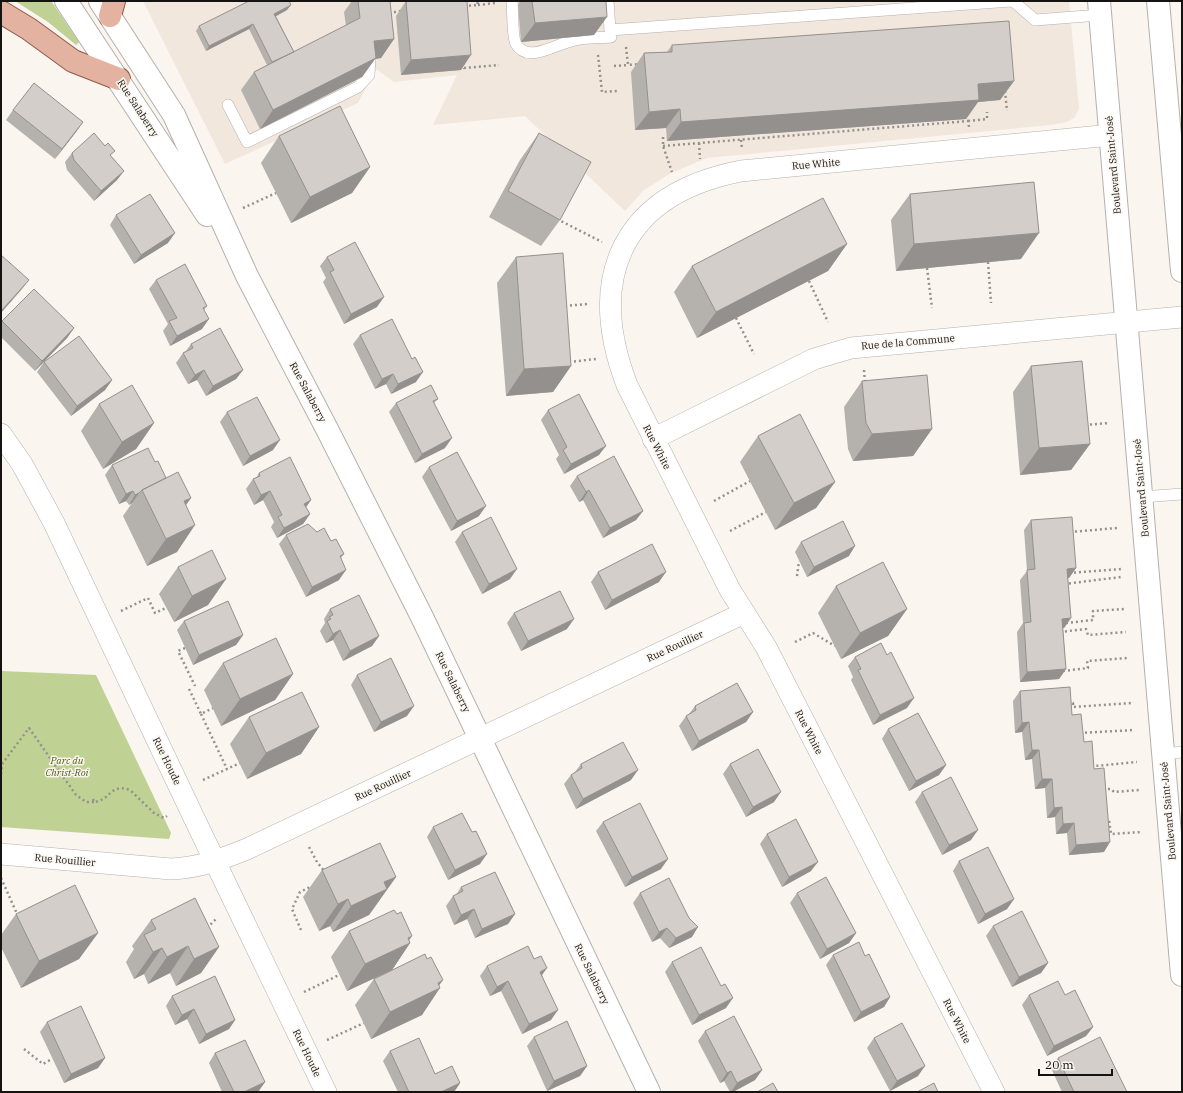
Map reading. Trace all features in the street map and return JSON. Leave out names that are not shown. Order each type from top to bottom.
[{"type":"main road","points":[[1,12],[29,29],[73,61],[119,79]]},
{"type":"street","name":"Rue Salaberry","points":[[66,1],[119,79],[247,276]]},
{"type":"street","points":[[1158,1],[1182,270]]},
{"type":"street","name":"Rue Salaberry","points":[[108,6],[174,116],[247,276],[375,523],[649,1092]]},
{"type":"street","name":"Boulevard Saint-José","points":[[1100,8],[1141,497],[1173,753],[1182,975]]},
{"type":"street","name":"Rue White","points":[[994,1092],[766,647],[730,590],[627,385],[614,349],[611,330],[611,290],[620,255],[629,237],[657,206],[674,194],[708,179],[741,171],[1111,135]]},
{"type":"street","name":"Rue de la Commune","points":[[653,439],[792,369],[832,352],[867,345],[1182,317]]},
{"type":"street","name":"Rue Houde","points":[[1,434],[22,464],[54,523],[326,1092]]},
{"type":"street","name":"Rue Rouillier","points":[[1,854],[171,869],[190,868],[216,861],[247,849],[744,613]]},
{"type":"lane","points":[[512,1],[515,41],[521,49],[528,51],[549,50],[571,41],[611,37]]},
{"type":"lane","points":[[608,1],[610,30],[1012,1],[1035,20],[1100,8]]},
{"type":"lane","points":[[228,105],[247,142],[358,87],[369,74],[370,59]]},
{"type":"lane","points":[[1141,497],[1182,494]]},
{"type":"path","points":[[477,1],[478,5]]},
{"type":"path","points":[[458,7],[493,3]]},
{"type":"path","points":[[388,7],[388,12],[403,11]]},
{"type":"path","points":[[626,46],[628,65]]},
{"type":"path","points":[[598,48],[602,92],[617,92]]},
{"type":"path","points":[[463,61],[464,68],[499,65]]},
{"type":"path","points":[[614,66],[643,64],[643,68]]},
{"type":"path","points":[[1005,89],[1007,111]]},
{"type":"path","points":[[663,146],[987,120],[987,112]]},
{"type":"path","points":[[968,121],[969,128]]},
{"type":"path","points":[[663,137],[663,146],[673,176]]},
{"type":"path","points":[[699,143],[701,164]]},
{"type":"path","points":[[244,208],[276,193]]},
{"type":"path","points":[[556,219],[607,244]]},
{"type":"path","points":[[988,262],[991,303]]},
{"type":"path","points":[[927,268],[932,308]]},
{"type":"path","points":[[809,281],[828,322]]},
{"type":"path","points":[[561,306],[591,303]]},
{"type":"path","points":[[736,318],[754,354]]},
{"type":"path","points":[[566,362],[598,359]]},
{"type":"path","points":[[864,365],[865,385]]},
{"type":"path","points":[[1081,426],[1109,423]]},
{"type":"path","points":[[714,500],[750,481]]},
{"type":"path","points":[[730,531],[766,512]]},
{"type":"path","points":[[1066,532],[1117,528]]},
{"type":"path","points":[[797,576],[799,561]]},
{"type":"path","points":[[1069,573],[1121,570]]},
{"type":"path","points":[[1060,584],[1121,577]]},
{"type":"path","points":[[121,611],[148,598],[155,613],[166,608]]},
{"type":"path","points":[[1063,623],[1093,620],[1093,611],[1124,609]]},
{"type":"path","points":[[1056,633],[1086,629],[1088,635],[1126,632]]},
{"type":"path","points":[[795,642],[813,633],[835,646]]},
{"type":"path","points":[[185,648],[178,651],[195,686]]},
{"type":"path","points":[[1058,672],[1088,668],[1088,661],[1128,658]]},
{"type":"path","points":[[189,689],[227,769]]},
{"type":"path","points":[[1064,705],[1073,703],[1073,706],[1132,703]]},
{"type":"path","points":[[201,714],[213,708]]},
{"type":"path","points":[[1,774],[2,764],[29,728],[76,795],[86,802],[103,800],[113,790],[125,788],[130,790],[159,816],[167,816]]},
{"type":"path","points":[[1075,734],[1134,730]]},
{"type":"path","points":[[1086,762],[1095,766],[1137,762]]},
{"type":"path","points":[[203,780],[240,763]]},
{"type":"path","points":[[1098,790],[1111,789],[1114,792],[1139,790]]},
{"type":"path","points":[[1101,822],[1109,820],[1112,834],[1142,832]]},
{"type":"path","points":[[309,847],[317,862],[329,876]]},
{"type":"path","points":[[1,878],[20,920]]},
{"type":"path","points":[[301,930],[292,909],[300,892],[310,887],[314,883]]},
{"type":"path","points":[[203,933],[216,919]]},
{"type":"path","points":[[304,992],[339,975]]},
{"type":"path","points":[[327,1040],[364,1023]]},
{"type":"path","points":[[24,1049],[42,1064],[52,1059]]},
{"type":"shaded area","points":[[143,1],[1069,1],[1079,108],[1075,117],[1067,122],[1051,125],[707,158],[671,173],[644,190],[625,211],[525,116],[433,125],[457,75],[394,82],[376,69],[358,103],[225,164]]},
{"type":"green space","points":[[15,1],[51,1],[79,42],[76,45],[48,22]]},
{"type":"green space","name":"Parc du Christ-Roi","points":[[1,671],[96,675],[171,833],[169,839],[1,827]]},
{"type":"building","points":[[249,1],[289,1],[291,5],[274,14],[294,52],[272,62],[253,24],[209,46],[199,26]]},
{"type":"building","points":[[358,1],[390,1],[394,39],[374,41],[376,58],[273,110],[254,72],[360,18]]},
{"type":"building","points":[[406,1],[467,1],[471,55],[411,60]]},
{"type":"building","points":[[532,1],[606,1],[607,17],[535,23]]},
{"type":"building","points":[[1009,21],[1014,81],[978,84],[979,100],[681,122],[680,109],[649,112],[644,53],[672,52],[672,45]]},
{"type":"building","points":[[34,83],[83,122],[62,149],[13,110]]},
{"type":"building","points":[[340,106],[370,167],[310,197],[279,136]]},
{"type":"building","points":[[94,133],[105,146],[108,143],[115,151],[110,155],[124,171],[101,191],[74,160],[72,153]]},
{"type":"building","points":[[539,133],[591,162],[560,220],[508,191]]},
{"type":"building","points":[[1034,182],[1039,233],[914,244],[910,194]]},
{"type":"building","points":[[150,194],[175,233],[141,255],[116,215]]},
{"type":"building","points":[[823,198],[847,244],[716,312],[692,266]]},
{"type":"building","points":[[355,242],[384,297],[351,314],[330,272],[334,270],[327,257]]},
{"type":"building","points":[[563,253],[571,366],[524,369],[516,257]]},
{"type":"building","points":[[1,255],[29,280],[1,311]]},
{"type":"building","points":[[185,264],[207,306],[203,308],[209,319],[177,336],[169,321],[177,318],[156,280]]},
{"type":"building","points":[[34,289],[74,328],[42,361],[2,321]]},
{"type":"building","points":[[392,319],[412,359],[415,357],[423,372],[398,384],[393,374],[382,379],[360,335]]},
{"type":"building","points":[[220,328],[243,370],[213,386],[204,370],[195,375],[183,353],[193,348],[191,344]]},
{"type":"building","points":[[79,336],[112,380],[77,406],[44,362]]},
{"type":"building","points":[[1082,361],[1090,444],[1039,448],[1031,366]]},
{"type":"building","points":[[927,375],[932,429],[872,434],[866,423],[862,381]]},
{"type":"building","points":[[132,385],[154,423],[122,442],[99,404]]},
{"type":"building","points":[[431,385],[438,399],[433,401],[452,438],[422,454],[396,403]]},
{"type":"building","points":[[579,394],[606,446],[571,464],[563,450],[567,447],[548,410]]},
{"type":"building","points":[[257,397],[280,440],[250,456],[227,412]]},
{"type":"building","points":[[800,414],[835,482],[794,503],[758,436]]},
{"type":"building","points":[[148,448],[155,462],[158,461],[166,478],[135,495],[133,491],[126,494],[112,465]]},
{"type":"building","points":[[457,452],[486,506],[457,521],[429,467]]},
{"type":"building","points":[[614,456],[643,511],[610,528],[589,490],[586,492],[577,476]]},
{"type":"building","points":[[290,457],[311,500],[304,504],[310,514],[284,528],[278,517],[282,515],[270,491],[261,495],[253,479],[260,476],[259,473]]},
{"type":"building","points":[[178,472],[191,498],[184,501],[195,525],[166,539],[142,490]]},
{"type":"building","points":[[491,517],[517,569],[489,584],[462,532]]},
{"type":"building","points":[[1072,517],[1076,568],[1067,569],[1071,618],[1062,619],[1066,669],[1027,672],[1024,623],[1031,622],[1027,570],[1035,569],[1031,520]]},
{"type":"building","points":[[843,521],[855,546],[814,567],[801,542]]},
{"type":"building","points":[[308,524],[317,532],[324,528],[331,541],[336,539],[344,554],[340,556],[346,570],[312,587],[286,535]]},
{"type":"building","points":[[652,544],[666,572],[612,600],[598,572]]},
{"type":"building","points":[[212,550],[226,579],[192,596],[178,567]]},
{"type":"building","points":[[883,562],[907,609],[860,633],[836,586]]},
{"type":"building","points":[[560,591],[574,619],[528,641],[514,613]]},
{"type":"building","points":[[359,595],[379,636],[350,651],[340,630],[333,634],[327,621],[331,619],[329,617],[333,615],[330,609]]},
{"type":"building","points":[[228,601],[243,635],[199,655],[184,621]]},
{"type":"building","points":[[276,638],[293,674],[240,699],[223,663]]},
{"type":"building","points":[[881,643],[887,655],[891,652],[914,698],[880,715],[858,670],[861,669],[855,657]]},
{"type":"building","points":[[391,658],[414,706],[381,722],[357,675]]},
{"type":"building","points":[[737,683],[753,712],[699,741],[686,716],[696,710],[695,706]]},
{"type":"building","points":[[1070,687],[1072,715],[1081,714],[1084,742],[1092,741],[1094,769],[1104,768],[1110,842],[1076,845],[1074,823],[1063,824],[1062,807],[1054,808],[1052,779],[1042,779],[1039,750],[1032,750],[1029,722],[1022,723],[1020,691]]},
{"type":"building","points":[[302,692],[319,727],[266,753],[249,717]]},
{"type":"building","points":[[918,713],[946,765],[916,781],[888,729]]},
{"type":"building","points":[[623,742],[638,770],[583,799],[571,775],[582,768],[581,764]]},
{"type":"building","points":[[758,749],[781,792],[753,807],[730,764]]},
{"type":"building","points":[[951,777],[978,830],[949,845],[922,792]]},
{"type":"building","points":[[640,803],[668,859],[632,877],[603,822]]},
{"type":"building","points":[[462,813],[472,832],[476,831],[487,854],[455,870],[433,827]]},
{"type":"building","points":[[796,819],[818,862],[789,877],[767,834]]},
{"type":"building","points":[[380,843],[396,877],[384,882],[387,889],[351,906],[348,899],[338,904],[322,870]]},
{"type":"building","points":[[988,847],[1014,899],[985,914],[959,861]]},
{"type":"building","points":[[495,872],[515,914],[482,929],[474,909],[461,915],[453,896],[463,891],[461,887]]},
{"type":"building","points":[[826,877],[856,933],[827,949],[797,893]]},
{"type":"building","points":[[669,878],[689,918],[698,927],[676,938],[667,928],[659,932],[640,893]]},
{"type":"building","points":[[75,885],[98,933],[39,961],[16,914]]},
{"type":"building","points":[[195,898],[219,947],[194,959],[188,946],[167,957],[162,948],[153,952],[144,935],[156,929],[151,920]]},
{"type":"building","points":[[394,910],[397,914],[401,912],[412,936],[408,938],[410,943],[365,964],[349,931]]},
{"type":"building","points":[[1022,911],[1048,963],[1019,977],[993,926]]},
{"type":"building","points":[[859,942],[865,956],[869,954],[890,997],[861,1012],[833,955]]},
{"type":"building","points":[[528,946],[534,959],[541,956],[547,968],[540,972],[558,1010],[529,1024],[508,981],[497,987],[487,966]]},
{"type":"building","points":[[701,947],[721,986],[725,984],[733,998],[699,1015],[672,962]]},
{"type":"building","points":[[425,954],[427,959],[431,957],[443,980],[438,983],[440,988],[390,1012],[374,979]]},
{"type":"building","points":[[215,976],[235,1020],[206,1034],[194,1009],[182,1015],[172,996]]},
{"type":"building","points":[[1058,981],[1065,995],[1075,990],[1093,1027],[1054,1046],[1029,995]]},
{"type":"building","points":[[81,1006],[105,1058],[71,1074],[47,1022]]},
{"type":"building","points":[[734,1016],[762,1070],[737,1083],[731,1071],[727,1073],[705,1031]]},
{"type":"building","points":[[567,1021],[587,1066],[554,1081],[534,1037]]},
{"type":"building","points":[[902,1023],[925,1066],[897,1081],[874,1038]]},
{"type":"building","points":[[1100,1037],[1127,1092],[1074,1092],[1058,1058]]},
{"type":"building","points":[[419,1038],[435,1074],[452,1066],[460,1083],[441,1092],[409,1092],[390,1051]]},
{"type":"building","points":[[245,1040],[265,1082],[244,1092],[234,1092],[215,1053]]},
{"type":"building","points":[[773,1083],[778,1092],[757,1092]]},
{"type":"building","points":[[934,1083],[938,1092],[917,1092]]}]
